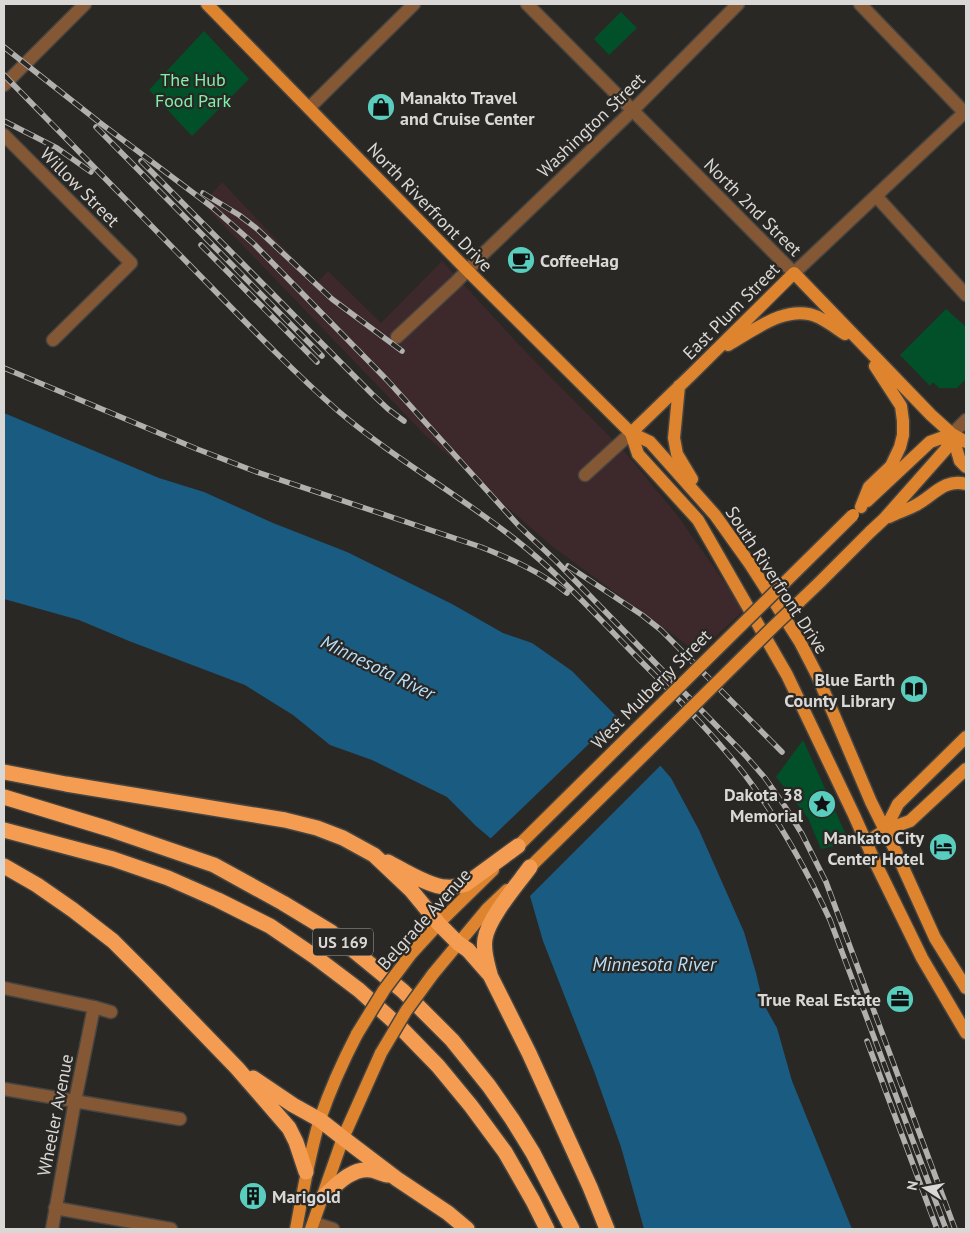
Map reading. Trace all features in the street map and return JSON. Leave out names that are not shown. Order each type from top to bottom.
[{"type":"highway","points":[[4,772],[285,820],[317,828],[343,838],[432,884],[444,888],[469,887],[518,846]]},
{"type":"highway","name":"US 169","points":[[4,797],[109,829],[214,866],[283,903],[331,932],[403,991],[452,1040],[483,1078],[533,1153],[572,1229]]},
{"type":"highway","name":"US 169","points":[[4,830],[113,859],[168,878],[270,926],[314,956],[359,990],[401,1028],[438,1066],[505,1152],[547,1229]]},
{"type":"highway","points":[[374,855],[410,890],[438,924],[468,950],[490,975]]},
{"type":"highway","points":[[4,866],[37,885],[73,910],[112,941],[154,982],[237,1068],[289,1128],[306,1172]]},
{"type":"highway","points":[[530,867],[491,913],[485,940],[485,954],[490,975],[530,1053],[607,1229]]},
{"type":"highway","points":[[237,1068],[293,1105],[320,1120],[397,1179],[448,1213],[467,1229]]},
{"type":"highway","points":[[323,1197],[342,1180],[356,1172],[370,1170],[397,1179]]},
{"type":"main road","name":"North Riverfront Drive","points":[[207,4],[467,270],[630,432]]},
{"type":"main road","name":"North 2nd Street","points":[[794,274],[931,415],[952,434],[966,442]]},
{"type":"main road","name":"East Plum Street","points":[[630,432],[794,274]]},
{"type":"main road","points":[[713,353],[773,319],[797,313],[818,317],[862,344],[901,406],[903,435],[900,447],[891,466],[869,487],[857,511]]},
{"type":"main road","points":[[679,386],[674,432],[677,454],[715,515]]},
{"type":"main road","name":"South Riverfront Drive","points":[[630,432],[650,442],[715,515],[750,564],[800,642],[817,675],[871,802],[935,938],[966,988]]},
{"type":"main road","name":"South Riverfront Drive","points":[[630,432],[638,454],[698,520],[787,675],[922,958],[966,1033]]},
{"type":"main road","points":[[952,434],[960,461],[966,467]]},
{"type":"main road","points":[[530,867],[884,519],[946,449],[952,434]]},
{"type":"main road","name":"West Mulberry Street","points":[[518,846],[857,511],[930,442],[952,434]]},
{"type":"main road","points":[[884,519],[915,506],[952,482],[966,484]]},
{"type":"main road","points":[[885,830],[898,804],[966,737]]},
{"type":"main road","points":[[867,842],[885,830],[910,821],[966,769]]},
{"type":"main road","name":"Belgrade Avenue","points":[[296,1229],[306,1172],[320,1120],[336,1077],[357,1034],[384,990],[411,954],[469,887]]},
{"type":"main road","points":[[313,1226],[343,1138],[381,1053],[406,1011],[433,974],[458,943],[491,913]]},
{"type":"street","points":[[4,85],[85,4]]},
{"type":"street","points":[[309,108],[414,4]]},
{"type":"street","name":"North 2nd Street","points":[[528,4],[794,274]]},
{"type":"street","name":"Washington Street","points":[[397,337],[633,110],[738,4]]},
{"type":"street","points":[[860,4],[966,113]]},
{"type":"street","name":"East Plum Street","points":[[794,274],[966,113]]},
{"type":"street","name":"Willow Street","points":[[4,135],[131,263],[53,340]]},
{"type":"street","points":[[876,196],[966,295]]},
{"type":"street","points":[[952,434],[966,420]]},
{"type":"street","points":[[585,476],[630,432]]},
{"type":"street","points":[[4,988],[111,1012]]},
{"type":"street","name":"Wheeler Avenue","points":[[52,1229],[94,1007]]},
{"type":"street","points":[[4,1089],[180,1119]]},
{"type":"street","points":[[55,1208],[171,1229]]},
{"type":"street","points":[[313,1226],[333,1229]]},
{"type":"shaded area","points":[[222,182],[317,283],[328,271],[381,323],[442,261],[521,347],[624,451],[677,515],[744,610],[698,653],[553,547],[426,436],[203,204]]},
{"type":"green space","points":[[621,12],[637,28],[609,55],[594,39]]},
{"type":"green space","name":"The Hub Food Park","points":[[204,31],[249,79],[192,136],[149,90]]},
{"type":"green space","points":[[946,309],[966,327],[966,381],[957,388],[939,388],[933,382],[930,386],[900,355]]},
{"type":"green space","points":[[803,740],[847,837],[844,844],[821,849],[808,818],[776,777]]},
{"type":"water","name":"Minnesota River","points":[[4,413],[159,478],[204,492],[273,523],[347,552],[452,604],[503,633],[532,643],[572,671],[615,715],[671,778],[699,830],[744,932],[763,1003],[777,1028],[792,1081],[852,1229],[644,1229],[621,1147],[594,1071],[543,941],[530,896],[509,854],[476,826],[447,797],[372,760],[330,745],[293,715],[245,685],[79,620],[4,599]]},
{"type":"pier","points":[[619,715],[662,764],[528,898],[507,855],[489,840]]},
{"type":"railway","points":[[4,47],[99,122],[212,207],[254,244],[387,380],[519,526],[556,561],[745,755],[765,778],[802,834],[826,882],[955,1229]]},
{"type":"railway","points":[[4,75],[306,382],[337,410],[380,444],[494,523],[546,565],[673,694],[732,758],[781,827],[830,920],[946,1229]]},
{"type":"railway","points":[[4,121],[57,148],[91,172]]},
{"type":"railway","points":[[96,127],[322,356]]},
{"type":"railway","points":[[141,161],[372,394],[404,421]]},
{"type":"railway","points":[[203,193],[256,228],[332,299],[402,351]]},
{"type":"railway","points":[[201,245],[317,362]]},
{"type":"railway","points":[[4,368],[254,471],[481,547],[536,572],[567,593]]},
{"type":"railway","points":[[568,566],[642,615],[661,630],[782,752]]},
{"type":"railway","points":[[867,1041],[937,1229]]},
{"type":"place","name":"Manakto Travel and Cruise Center","points":[[381,107]]},
{"type":"place","name":"CoffeeHag","points":[[521,260]]},
{"type":"place","name":"Blue Earth County Library","points":[[914,689]]},
{"type":"place","name":"Dakota 38 Memorial","points":[[822,804]]},
{"type":"place","name":"Mankato City Center Hotel","points":[[943,847]]},
{"type":"place","name":"True Real Estate","points":[[900,999]]},
{"type":"place","name":"Marigold","points":[[253,1196]]}]
